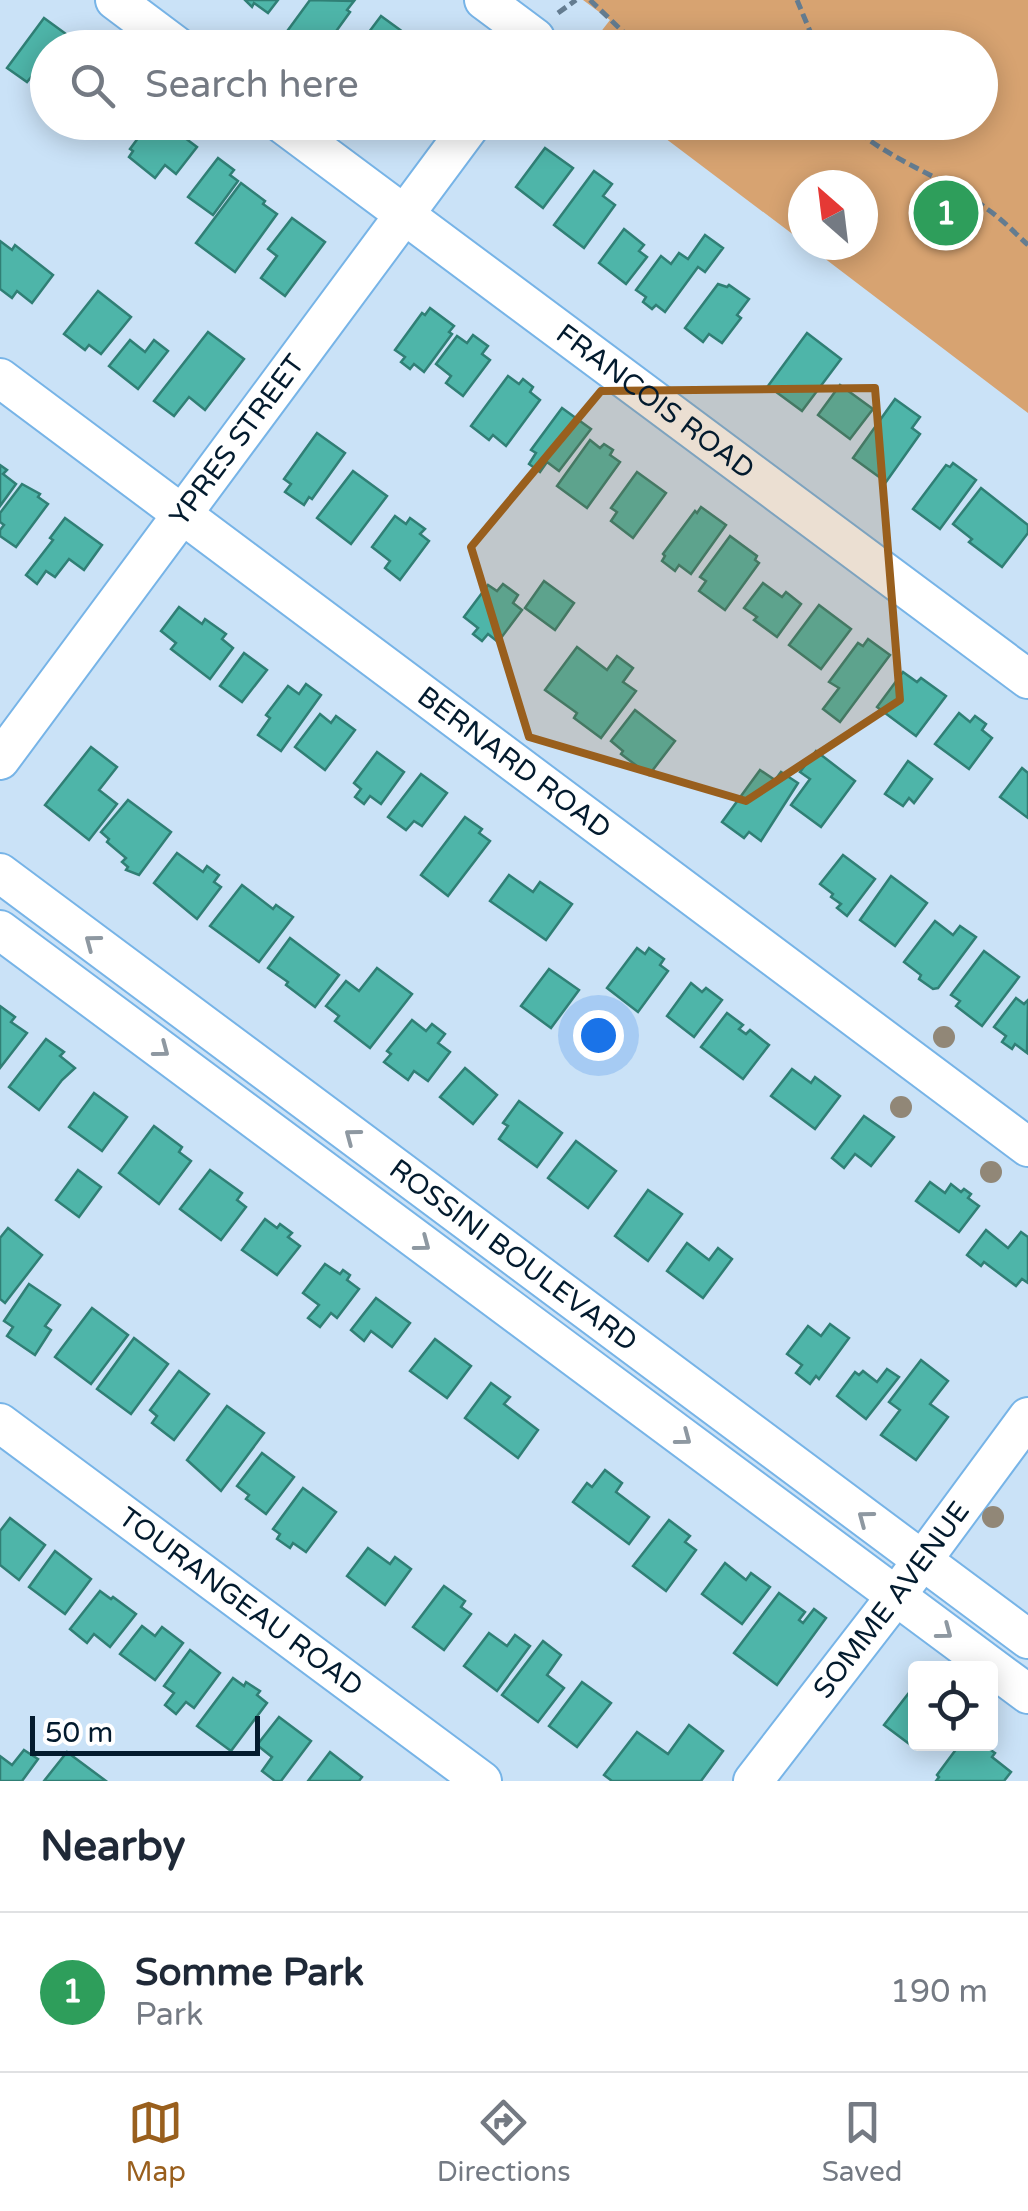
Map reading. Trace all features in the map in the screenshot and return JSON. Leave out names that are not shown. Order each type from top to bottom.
[{"type":"street","points":[[114,0],[155,30]]},
{"type":"street","points":[[484,0],[517,30]]},
{"type":"street","name":"FRANCOIS ROAD","points":[[304,140],[1028,680]]},
{"type":"street","name":"YPRES STREET","points":[[0,760],[460,140]]},
{"type":"street","name":"BERNARD ROAD","points":[[0,378],[1028,1147]]},
{"type":"street","name":"ROSSINI BOULEVARD","points":[[0,874],[1028,1639]]},
{"type":"street","name":"ROSSINI BOULEVARD","points":[[0,930],[1028,1694]]},
{"type":"street","name":"SOMME AVENUE","points":[[753,1781],[1028,1417]]},
{"type":"street","name":"TOURANGEAU ROAD","points":[[0,1423],[482,1781]]},
{"type":"path","points":[[561,10],[576,0]]},
{"type":"path","points":[[590,0],[621,30]]},
{"type":"path","points":[[798,0],[810,30]]},
{"type":"path","points":[[872,140],[987,208],[1028,246]]},
{"type":"highlighted area","points":[[875,388],[900,700],[746,801],[529,737],[471,547],[601,391]]},
{"type":"shaded area","points":[[583,0],[1028,0],[1028,413],[827,260],[878,260],[878,170],[788,170],[788,231],[668,140],[998,140],[998,30],[602,30],[610,20]]},
{"type":"building","points":[[245,0],[278,0],[268,13]]},
{"type":"building","points":[[310,0],[354,1],[337,30],[288,30]]},
{"type":"building","points":[[381,16],[400,30],[370,30]]},
{"type":"building","points":[[44,18],[60,30],[35,30]]},
{"type":"building","points":[[30,37],[30,78],[27,82],[7,68]]},
{"type":"building","points":[[137,140],[188,140],[197,147],[176,174],[165,165],[155,178],[129,157],[133,151],[130,149]]},
{"type":"building","points":[[545,148],[573,168],[543,208],[516,187]]},
{"type":"building","points":[[218,158],[234,170],[230,175],[238,181],[213,215],[188,197]]},
{"type":"building","points":[[594,171],[612,184],[603,196],[615,205],[584,248],[554,225]]},
{"type":"building","points":[[241,183],[277,214],[235,272],[196,243]]},
{"type":"building","points":[[292,218],[325,242],[285,296],[261,278],[277,256],[268,249]]},
{"type":"building","points":[[624,229],[644,245],[639,251],[647,257],[626,284],[599,263]]},
{"type":"building","points":[[705,235],[723,248],[705,272],[698,267],[665,312],[643,302],[646,297],[636,290],[661,256],[671,264],[679,253],[688,259]]},
{"type":"building","points":[[0,241],[12,250],[15,245],[53,275],[32,303],[17,291],[12,298],[0,289]]},
{"type":"building","points":[[718,284],[729,285],[749,299],[737,315],[741,318],[722,343],[709,334],[703,342],[685,328]]},
{"type":"building","points":[[98,291],[131,317],[101,354],[89,345],[85,350],[64,334]]},
{"type":"building","points":[[430,308],[454,326],[424,372],[414,364],[410,369],[401,362],[405,357],[395,350]]},
{"type":"building","points":[[208,332],[244,359],[205,410],[189,397],[174,416],[154,401]]},
{"type":"building","points":[[807,333],[841,359],[802,411],[768,386]]},
{"type":"building","points":[[473,335],[488,346],[482,354],[490,360],[463,396],[446,383],[451,376],[436,364],[457,336],[467,343]]},
{"type":"building","points":[[130,340],[145,352],[154,340],[168,351],[138,389],[109,366]]},
{"type":"building","points":[[508,376],[519,384],[523,379],[540,400],[506,446],[493,435],[489,440],[471,426]]},
{"type":"building","points":[[840,385],[873,409],[850,439],[818,415]]},
{"type":"building","points":[[895,399],[920,417],[912,428],[920,434],[886,482],[853,458]]},
{"type":"building","points":[[562,408],[591,429],[559,471],[547,462],[540,472],[529,464],[536,453],[531,450]]},
{"type":"building","points":[[317,433],[345,453],[304,505],[285,492],[291,484],[284,479]]},
{"type":"building","points":[[590,440],[600,448],[604,444],[613,450],[610,455],[620,462],[587,508],[557,486]]},
{"type":"building","points":[[953,463],[976,480],[940,529],[913,509],[946,465],[950,467]]},
{"type":"building","points":[[0,465],[7,470],[3,474],[16,484],[0,506]]},
{"type":"building","points":[[353,471],[387,496],[351,544],[317,518]]},
{"type":"building","points":[[637,472],[666,493],[633,538],[611,521],[617,512],[611,508]]},
{"type":"building","points":[[22,484],[40,494],[38,497],[48,504],[16,547],[0,536],[4,525],[0,513]]},
{"type":"building","points":[[981,488],[1028,525],[1028,533],[1002,567],[953,524]]},
{"type":"building","points":[[701,507],[726,525],[691,574],[679,565],[675,571],[662,561],[663,554]]},
{"type":"building","points":[[395,516],[406,524],[410,518],[425,529],[420,534],[429,541],[400,580],[385,568],[390,561],[372,547]]},
{"type":"building","points":[[65,518],[102,545],[84,570],[69,559],[55,577],[46,571],[37,584],[26,575]]},
{"type":"building","points":[[730,536],[757,556],[755,560],[759,563],[725,610],[699,591],[706,581],[700,577]]},
{"type":"building","points":[[544,581],[574,603],[555,630],[525,608]]},
{"type":"building","points":[[763,583],[782,597],[786,592],[801,604],[777,637],[744,608]]},
{"type":"building","points":[[503,584],[518,595],[513,603],[522,610],[498,642],[488,634],[482,641],[473,634],[478,628],[464,617],[488,585],[497,591]]},
{"type":"building","points":[[819,605],[851,629],[821,669],[789,645]]},
{"type":"building","points":[[179,607],[202,624],[205,619],[226,634],[222,639],[233,648],[210,679],[171,649],[176,643],[161,631]]},
{"type":"building","points":[[868,639],[890,655],[840,722],[823,709],[839,688],[829,682],[858,643],[863,646]]},
{"type":"building","points":[[577,647],[607,670],[617,656],[633,668],[623,682],[636,691],[601,738],[574,718],[577,713],[545,690]]},
{"type":"building","points":[[244,653],[267,670],[242,702],[220,686]]},
{"type":"building","points":[[903,672],[917,682],[921,678],[946,696],[916,736],[877,707]]},
{"type":"building","points":[[306,684],[321,695],[281,751],[258,735],[270,718],[266,715],[288,686],[299,694]]},
{"type":"building","points":[[635,710],[675,741],[649,775],[621,754],[623,751],[611,741]]},
{"type":"building","points":[[959,713],[970,722],[975,716],[986,724],[982,730],[992,738],[969,769],[935,744]]},
{"type":"building","points":[[320,714],[331,723],[336,716],[355,730],[325,770],[295,747]]},
{"type":"building","points":[[91,747],[117,767],[99,790],[117,804],[89,840],[45,805]]},
{"type":"building","points":[[816,751],[855,781],[821,827],[791,805],[810,779],[800,772]]},
{"type":"building","points":[[377,752],[404,772],[381,804],[370,796],[364,804],[355,797],[361,789],[354,783]]},
{"type":"building","points":[[908,761],[932,779],[914,803],[909,798],[903,806],[885,794]]},
{"type":"building","points":[[1022,768],[1028,773],[1028,818],[1000,797]]},
{"type":"building","points":[[760,770],[775,780],[781,772],[798,783],[761,841],[749,832],[744,838],[722,822]]},
{"type":"building","points":[[421,774],[447,793],[422,826],[414,821],[406,830],[388,817]]},
{"type":"building","points":[[128,800],[171,832],[139,875],[126,870],[128,867],[122,862],[126,858],[101,832]]},
{"type":"building","points":[[465,817],[482,829],[479,833],[490,841],[448,896],[421,875]]},
{"type":"building","points":[[177,853],[203,872],[207,866],[219,875],[214,882],[221,887],[197,919],[154,883]]},
{"type":"building","points":[[843,855],[875,879],[847,916],[837,908],[841,904],[831,897],[833,894],[820,884]]},
{"type":"building","points":[[509,875],[533,892],[540,882],[572,904],[546,940],[490,901]]},
{"type":"building","points":[[891,876],[927,903],[895,946],[860,920]]},
{"type":"building","points":[[242,885],[273,909],[276,905],[293,917],[259,962],[210,926]]},
{"type":"building","points":[[935,921],[953,935],[960,926],[976,937],[938,988],[933,989],[904,962]]},
{"type":"building","points":[[290,938],[339,975],[315,1007],[268,968]]},
{"type":"building","points":[[637,948],[645,954],[649,948],[664,959],[660,965],[668,971],[638,1012],[607,988]]},
{"type":"building","points":[[984,951],[1019,977],[982,1026],[956,1006],[960,1001],[951,995]]},
{"type":"building","points":[[377,968],[412,994],[370,1048],[335,1021],[339,1016],[326,1006],[346,981],[359,991]]},
{"type":"building","points":[[549,969],[579,990],[551,1028],[521,1006]]},
{"type":"building","points":[[691,983],[722,1000],[694,1037],[667,1016]]},
{"type":"building","points":[[1016,998],[1024,1004],[1028,1000],[1027,1053],[1015,1044],[1012,1049],[1002,1042],[1006,1036],[994,1027]]},
{"type":"building","points":[[0,1006],[15,1017],[11,1022],[27,1033],[0,1068]]},
{"type":"building","points":[[727,1013],[743,1025],[739,1029],[746,1034],[750,1030],[769,1045],[743,1079],[701,1047]]},
{"type":"building","points":[[412,1020],[426,1031],[432,1024],[445,1034],[438,1043],[450,1052],[428,1081],[414,1071],[408,1080],[384,1062],[391,1054],[387,1051]]},
{"type":"building","points":[[46,1039],[64,1052],[60,1056],[75,1068],[39,1110],[9,1087]]},
{"type":"building","points":[[465,1068],[497,1095],[473,1124],[440,1097]]},
{"type":"building","points":[[792,1069],[811,1083],[815,1077],[840,1096],[815,1129],[771,1096]]},
{"type":"building","points":[[94,1093],[127,1117],[102,1151],[69,1127]]},
{"type":"building","points":[[519,1101],[562,1133],[537,1167],[499,1139],[508,1126],[503,1123]]},
{"type":"building","points":[[864,1116],[894,1137],[871,1166],[855,1154],[844,1168],[832,1158]]},
{"type":"building","points":[[154,1126],[182,1147],[179,1152],[191,1161],[159,1204],[119,1173]]},
{"type":"building","points":[[576,1141],[616,1171],[588,1208],[548,1178]]},
{"type":"building","points":[[78,1170],[101,1187],[79,1217],[56,1200]]},
{"type":"building","points":[[210,1170],[242,1193],[237,1200],[246,1207],[221,1240],[180,1209]]},
{"type":"building","points":[[930,1182],[945,1193],[951,1184],[961,1192],[964,1189],[979,1206],[959,1232],[916,1201]]},
{"type":"building","points":[[648,1190],[682,1214],[648,1261],[615,1236]]},
{"type":"building","points":[[265,1219],[292,1233],[288,1237],[300,1246],[277,1275],[242,1250]]},
{"type":"building","points":[[8,1228],[42,1255],[5,1303],[0,1299],[0,1238]]},
{"type":"building","points":[[986,1230],[1008,1248],[1021,1232],[1028,1237],[1028,1283],[1022,1279],[1016,1286],[984,1262],[981,1266],[967,1255]]},
{"type":"building","points":[[687,1243],[709,1260],[718,1248],[732,1259],[703,1298],[667,1271]]},
{"type":"building","points":[[325,1264],[340,1274],[343,1270],[350,1275],[347,1280],[359,1289],[337,1318],[331,1313],[320,1327],[308,1318],[319,1305],[303,1293]]},
{"type":"building","points":[[29,1284],[60,1305],[45,1326],[51,1330],[35,1355],[7,1336],[13,1327],[4,1321]]},
{"type":"building","points":[[376,1298],[410,1323],[392,1347],[371,1331],[364,1341],[351,1330]]},
{"type":"building","points":[[92,1308],[128,1335],[91,1384],[55,1357]]},
{"type":"building","points":[[830,1324],[849,1338],[819,1379],[816,1376],[810,1384],[796,1373],[802,1365],[787,1354],[808,1326],[821,1336]]},
{"type":"building","points":[[134,1338],[168,1364],[131,1414],[97,1389]]},
{"type":"building","points":[[435,1339],[471,1366],[447,1398],[410,1371]]},
{"type":"building","points":[[921,1360],[948,1381],[930,1404],[948,1417],[916,1460],[881,1435],[900,1410],[889,1402]]},
{"type":"building","points":[[887,1369],[899,1377],[866,1419],[837,1396],[855,1372],[859,1375],[863,1371],[877,1382]]},
{"type":"building","points":[[179,1371],[209,1394],[174,1440],[152,1423],[157,1416],[150,1410]]},
{"type":"building","points":[[491,1383],[510,1397],[504,1404],[538,1430],[518,1458],[465,1418]]},
{"type":"building","points":[[227,1406],[264,1433],[221,1491],[187,1460]]},
{"type":"building","points":[[262,1453],[294,1477],[266,1514],[246,1499],[249,1495],[237,1486]]},
{"type":"building","points":[[605,1470],[622,1483],[616,1492],[649,1517],[629,1544],[573,1502],[587,1483],[592,1487]]},
{"type":"building","points":[[303,1488],[336,1512],[306,1552],[277,1539],[280,1534],[273,1529]]},
{"type":"building","points":[[10,1518],[45,1545],[19,1580],[0,1565],[0,1531]]},
{"type":"building","points":[[669,1520],[690,1536],[685,1542],[696,1550],[666,1591],[633,1566]]},
{"type":"building","points":[[368,1548],[390,1564],[395,1557],[411,1569],[385,1605],[347,1576]]},
{"type":"building","points":[[55,1551],[91,1579],[65,1614],[29,1587]]},
{"type":"building","points":[[725,1563],[746,1580],[751,1573],[770,1587],[742,1624],[702,1594]]},
{"type":"building","points":[[444,1586],[465,1601],[461,1607],[471,1614],[444,1650],[413,1627]]},
{"type":"building","points":[[100,1591],[136,1614],[110,1647],[94,1634],[87,1643],[70,1629]]},
{"type":"building","points":[[779,1593],[805,1612],[799,1620],[803,1623],[814,1609],[826,1618],[777,1685],[734,1653]]},
{"type":"building","points":[[142,1626],[155,1636],[162,1627],[183,1643],[155,1680],[120,1654]]},
{"type":"building","points":[[489,1633],[507,1646],[515,1635],[530,1646],[497,1691],[464,1666]]},
{"type":"building","points":[[543,1641],[561,1655],[547,1675],[564,1688],[538,1722],[502,1695]]},
{"type":"building","points":[[190,1650],[220,1673],[194,1708],[186,1702],[176,1714],[165,1705],[174,1693],[164,1686]]},
{"type":"building","points":[[233,1678],[260,1691],[257,1695],[267,1703],[231,1751],[197,1726]]},
{"type":"building","points":[[582,1682],[611,1703],[577,1747],[549,1726]]},
{"type":"building","points":[[908,1694],[908,1743],[884,1725]]},
{"type":"building","points":[[279,1717],[311,1741],[281,1781],[275,1781],[262,1771],[272,1757],[257,1745]]},
{"type":"building","points":[[689,1725],[723,1751],[701,1781],[612,1781],[604,1775],[637,1732],[668,1754]]},
{"type":"building","points":[[24,1750],[38,1759],[22,1781],[0,1781],[0,1756],[12,1765]]},
{"type":"building","points":[[955,1751],[992,1751],[992,1757],[1011,1772],[1004,1781],[936,1781]]},
{"type":"building","points":[[67,1752],[106,1781],[44,1781]]},
{"type":"building","points":[[330,1752],[362,1777],[359,1781],[308,1781]]},
{"type":"place","name":"Somme Park","points":[[946,213]]}]
